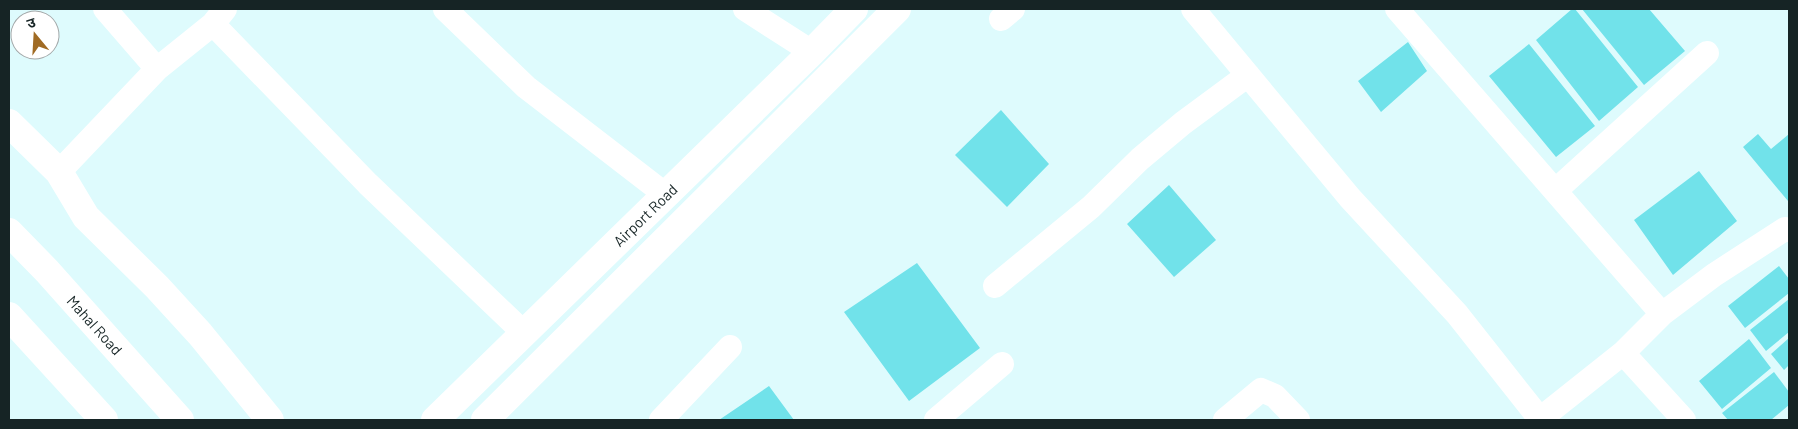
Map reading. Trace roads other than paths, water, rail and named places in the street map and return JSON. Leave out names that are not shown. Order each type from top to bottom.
[{"type":"street","points":[[105,9],[157,69]]},
{"type":"street","points":[[445,9],[526,87],[666,195]]},
{"type":"street","points":[[745,9],[812,52]]},
{"type":"street","name":"Airport Road","points":[[435,420],[854,9]]},
{"type":"street","name":"Airport Road","points":[[485,420],[897,9]]},
{"type":"street","points":[[1193,9],[1350,198],[1457,314],[1539,419],[1623,353],[1662,314],[1714,275],[1788,228]]},
{"type":"street","points":[[1396,9],[1662,314]]},
{"type":"street","points":[[59,172],[157,69],[219,16],[368,184],[524,333]]},
{"type":"street","points":[[1555,191],[1707,53]]},
{"type":"street","points":[[995,286],[1092,207],[1147,153],[1248,75]]},
{"type":"street","points":[[9,123],[59,172],[86,217],[194,328],[270,420]]},
{"type":"street","name":"Mahal Road","points":[[9,232],[54,279],[180,420]]},
{"type":"street","points":[[9,316],[104,420]]},
{"type":"street","points":[[661,420],[730,347]]},
{"type":"street","points":[[1623,353],[1684,420]]},
{"type":"street","points":[[936,420],[1002,364]]},
{"type":"street","points":[[1225,420],[1261,390],[1275,396],[1298,420]]}]
